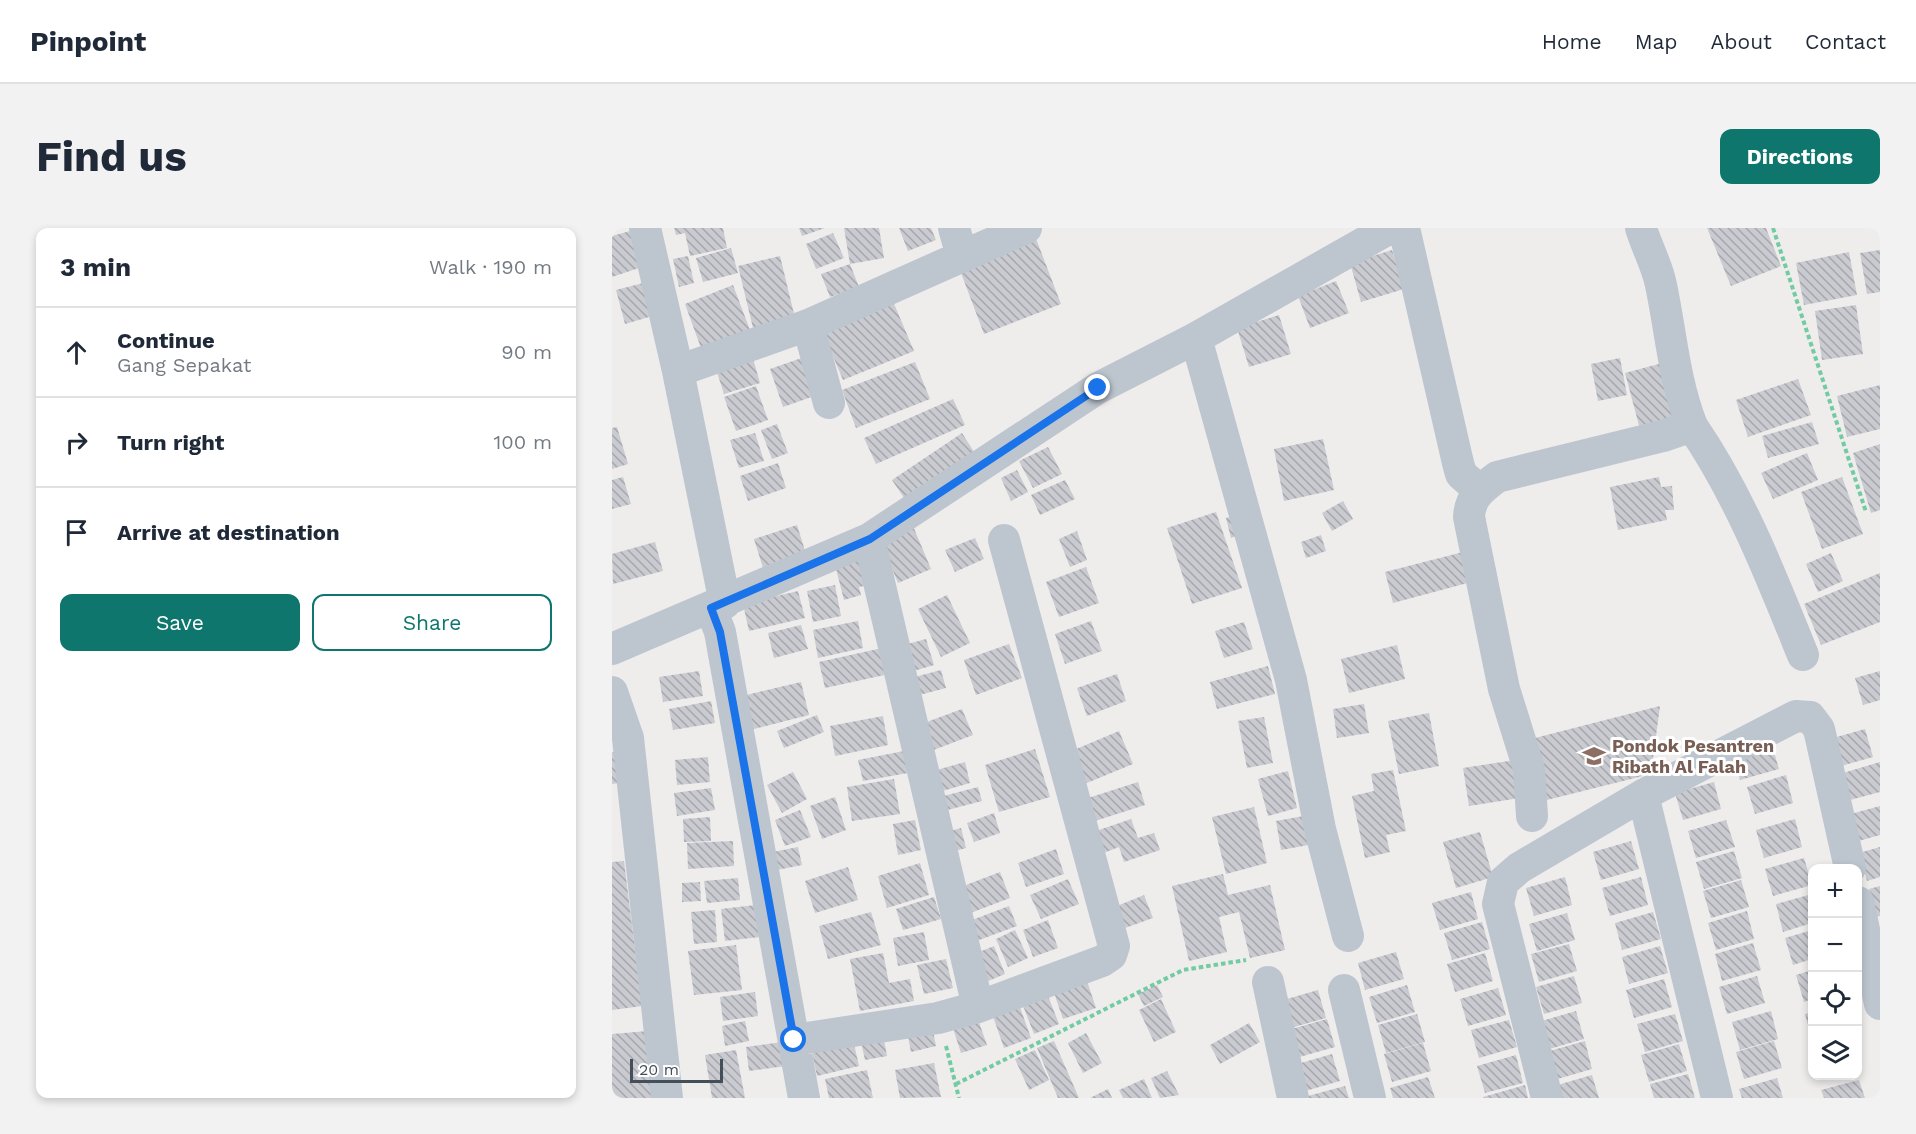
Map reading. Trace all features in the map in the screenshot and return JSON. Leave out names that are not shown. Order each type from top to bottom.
[{"type":"street","points":[[645,228],[678,371],[718,606],[720,632],[804,1098]]},
{"type":"street","points":[[678,371],[808,325],[958,242],[1026,228]]},
{"type":"street","points":[[612,649],[718,606],[870,539],[1098,388],[1196,338],[1390,228]]},
{"type":"street","points":[[1404,228],[1458,464],[1461,474],[1479,490]]},
{"type":"street","points":[[1641,228],[1658,271],[1681,399],[1692,426],[1716,460],[1746,520],[1803,655]]},
{"type":"street","points":[[808,325],[830,403]]},
{"type":"street","points":[[1196,338],[1291,680],[1320,829],[1348,936]]},
{"type":"street","points":[[1532,816],[1528,770],[1504,690],[1469,518],[1470,504],[1479,490],[1497,477],[1663,436],[1692,426]]},
{"type":"street","points":[[870,539],[978,1007]]},
{"type":"street","points":[[794,1040],[938,1018],[978,1007],[1102,961],[1111,955],[1114,946],[1004,540]]},
{"type":"street","points":[[612,692],[628,738],[667,1098]]},
{"type":"street","points":[[1547,1098],[1498,904],[1503,882],[1520,868],[1643,795],[1796,716],[1810,717],[1820,729],[1849,864]]},
{"type":"street","points":[[1643,795],[1717,1098]]},
{"type":"street","points":[[1861,918],[1880,1004]]},
{"type":"street","points":[[1268,982],[1293,1098]]},
{"type":"street","points":[[1344,990],[1370,1098]]},
{"type":"path","points":[[1773,228],[1866,512]]},
{"type":"path","points":[[956,1084],[1183,970],[1245,959],[1268,982]]},
{"type":"path","points":[[938,1018],[959,1098]]},
{"type":"building","points":[[674,228],[723,228],[727,248],[690,256],[685,233],[676,235]]},
{"type":"building","points":[[799,228],[825,228],[802,236]]},
{"type":"building","points":[[844,228],[879,228],[884,258],[850,264]]},
{"type":"building","points":[[899,228],[931,228],[936,240],[908,251]]},
{"type":"building","points":[[1707,228],[1766,228],[1781,266],[1731,286]]},
{"type":"building","points":[[630,231],[642,267],[612,277],[612,236]]},
{"type":"building","points":[[833,233],[844,258],[816,269],[806,244]]},
{"type":"building","points":[[1035,236],[1061,304],[984,334],[958,265]]},
{"type":"building","points":[[731,248],[738,273],[703,282],[696,258]]},
{"type":"building","points":[[1392,250],[1404,289],[1361,302],[1350,263]]},
{"type":"building","points":[[1880,250],[1880,292],[1867,294],[1860,253]]},
{"type":"building","points":[[1849,252],[1857,295],[1804,305],[1796,263]]},
{"type":"building","points":[[688,256],[694,283],[679,287],[673,259]]},
{"type":"building","points":[[780,256],[795,318],[753,328],[738,266]]},
{"type":"building","points":[[850,264],[859,287],[830,297],[821,274]]},
{"type":"building","points":[[1336,281],[1349,313],[1310,328],[1298,296]]},
{"type":"building","points":[[647,282],[656,315],[625,324],[616,290]]},
{"type":"building","points":[[733,285],[750,330],[701,348],[685,304]]},
{"type":"building","points":[[892,299],[914,351],[843,380],[821,328]]},
{"type":"building","points":[[1856,305],[1863,354],[1822,360],[1815,311]]},
{"type":"building","points":[[1279,315],[1291,354],[1249,367],[1237,328]]},
{"type":"building","points":[[752,355],[760,383],[724,394],[715,366]]},
{"type":"building","points":[[810,355],[823,393],[783,407],[770,369]]},
{"type":"building","points":[[1620,358],[1627,395],[1598,401],[1591,364]]},
{"type":"building","points":[[1670,361],[1686,421],[1641,433],[1625,373]]},
{"type":"building","points":[[915,362],[930,399],[856,428],[842,390]]},
{"type":"building","points":[[1798,379],[1811,415],[1748,437],[1736,400]]},
{"type":"building","points":[[1880,385],[1880,429],[1847,437],[1837,396]]},
{"type":"building","points":[[756,386],[768,420],[736,431],[724,397]]},
{"type":"building","points":[[953,399],[965,425],[876,464],[864,438]]},
{"type":"building","points":[[1812,422],[1819,444],[1768,458],[1762,436]]},
{"type":"building","points":[[777,424],[788,453],[772,459],[761,430]]},
{"type":"building","points":[[617,427],[628,464],[612,469],[612,428]]},
{"type":"building","points":[[755,433],[764,461],[739,468],[730,440]]},
{"type":"building","points":[[962,433],[976,455],[906,501],[892,480]]},
{"type":"building","points":[[1323,439],[1334,490],[1284,501],[1274,449]]},
{"type":"building","points":[[1880,444],[1880,510],[1871,513],[1853,453]]},
{"type":"building","points":[[1048,447],[1062,474],[1033,488],[1019,461]]},
{"type":"building","points":[[1807,453],[1818,480],[1773,499],[1761,473]]},
{"type":"building","points":[[778,463],[786,488],[748,501],[740,476]]},
{"type":"building","points":[[1017,470],[1028,492],[1011,501],[1001,478]]},
{"type":"building","points":[[623,477],[631,504],[612,509],[612,480]]},
{"type":"building","points":[[1659,477],[1661,487],[1672,486],[1674,510],[1665,510],[1667,520],[1618,530],[1610,487]]},
{"type":"building","points":[[1842,477],[1863,534],[1822,549],[1801,492]]},
{"type":"building","points":[[1065,480],[1075,499],[1040,515],[1031,495]]},
{"type":"building","points":[[1343,501],[1353,519],[1332,531],[1322,513]]},
{"type":"building","points":[[1216,512],[1242,588],[1192,604],[1167,528]]},
{"type":"building","points":[[1240,514],[1245,533],[1231,538],[1226,518]]},
{"type":"building","points":[[797,525],[806,554],[763,568],[754,539]]},
{"type":"building","points":[[913,526],[931,569],[898,583],[880,540]]},
{"type":"building","points":[[1077,531],[1087,560],[1070,567],[1059,539]]},
{"type":"building","points":[[1321,535],[1326,551],[1306,558],[1301,542]]},
{"type":"building","points":[[975,538],[984,559],[955,572],[945,550]]},
{"type":"building","points":[[655,542],[663,571],[613,584],[612,554]]},
{"type":"building","points":[[1467,551],[1475,581],[1393,603],[1385,572]]},
{"type":"building","points":[[866,553],[874,584],[859,587],[861,595],[844,600],[834,561]]},
{"type":"building","points":[[1831,553],[1843,581],[1818,592],[1806,564]]},
{"type":"building","points":[[1086,567],[1099,603],[1059,617],[1046,582]]},
{"type":"building","points":[[1880,573],[1880,622],[1821,645],[1804,604]]},
{"type":"building","points":[[835,585],[841,616],[813,622],[807,591]]},
{"type":"building","points":[[798,591],[805,618],[749,631],[743,604]]},
{"type":"building","points":[[947,595],[970,643],[941,657],[918,609]]},
{"type":"building","points":[[858,621],[863,648],[818,658],[813,630]]},
{"type":"building","points":[[1091,621],[1102,651],[1065,664],[1055,634]]},
{"type":"building","points":[[1244,622],[1253,649],[1224,658],[1215,631]]},
{"type":"building","points":[[801,625],[808,649],[774,658],[768,633]]},
{"type":"building","points":[[926,639],[934,665],[907,673],[900,646]]},
{"type":"building","points":[[1009,644],[1022,678],[976,695],[964,660]]},
{"type":"building","points":[[1397,645],[1405,679],[1349,693],[1341,659]]},
{"type":"building","points":[[882,648],[889,674],[825,688],[819,662]]},
{"type":"building","points":[[1268,666],[1275,694],[1217,709],[1210,682]]},
{"type":"building","points":[[941,670],[946,688],[912,697],[907,679]]},
{"type":"building","points":[[699,671],[703,696],[663,702],[659,677]]},
{"type":"building","points":[[1880,671],[1880,700],[1863,705],[1855,678]]},
{"type":"building","points":[[1117,674],[1126,701],[1087,716],[1077,688]]},
{"type":"building","points":[[801,682],[809,715],[750,730],[742,696]]},
{"type":"building","points":[[711,701],[715,723],[673,730],[669,709]]},
{"type":"building","points":[[1364,704],[1369,733],[1337,738],[1333,709]]},
{"type":"building","name":"Pondok Pesantren Ribath Al Falah","points":[[1660,706],[1651,774],[1547,800],[1531,739]]},
{"type":"building","points":[[962,709],[973,735],[931,751],[921,724]]},
{"type":"building","points":[[1429,713],[1439,766],[1399,774],[1388,721]]},
{"type":"building","points":[[817,715],[824,732],[784,748],[777,731]]},
{"type":"building","points":[[883,716],[888,745],[835,756],[830,726]]},
{"type":"building","points":[[1264,717],[1273,763],[1247,768],[1238,721]]},
{"type":"building","points":[[1865,729],[1873,757],[1834,768],[1826,740]]},
{"type":"building","points":[[1119,731],[1133,764],[1082,785],[1069,752]]},
{"type":"building","points":[[1771,742],[1779,769],[1740,780],[1733,753]]},
{"type":"building","points":[[1035,749],[1050,797],[999,812],[985,765]]},
{"type":"building","points":[[904,751],[908,773],[863,781],[858,760]]},
{"type":"building","points":[[612,752],[616,752],[620,783],[612,784]]},
{"type":"building","points":[[708,757],[710,782],[677,785],[675,760]]},
{"type":"building","points":[[1515,760],[1520,798],[1469,806],[1463,768]]},
{"type":"building","points":[[965,762],[970,783],[939,792],[933,771]]},
{"type":"building","points":[[1880,762],[1880,792],[1850,800],[1843,773]]},
{"type":"building","points":[[1393,770],[1406,831],[1386,835],[1390,852],[1365,858],[1352,796],[1374,791],[1371,774]]},
{"type":"building","points":[[1288,771],[1297,808],[1268,816],[1258,779]]},
{"type":"building","points":[[793,772],[807,799],[782,813],[767,785]]},
{"type":"building","points":[[1786,775],[1793,803],[1755,814],[1747,787]]},
{"type":"building","points":[[894,779],[900,814],[852,821],[847,787]]},
{"type":"building","points":[[1138,782],[1145,805],[1095,821],[1088,798]]},
{"type":"building","points":[[1714,782],[1721,809],[1683,820],[1675,793]]},
{"type":"building","points":[[978,787],[982,801],[940,812],[936,798]]},
{"type":"building","points":[[711,788],[715,810],[677,816],[674,793]]},
{"type":"building","points":[[835,797],[846,830],[822,839],[810,806]]},
{"type":"building","points":[[1880,806],[1880,835],[1855,842],[1847,815]]},
{"type":"building","points":[[1254,807],[1267,863],[1226,874],[1212,817]]},
{"type":"building","points":[[800,810],[811,837],[785,846],[775,820]]},
{"type":"building","points":[[994,813],[1000,833],[974,842],[967,823]]},
{"type":"building","points":[[1309,815],[1314,844],[1281,850],[1276,821]]},
{"type":"building","points":[[710,817],[711,841],[684,842],[683,819]]},
{"type":"building","points":[[1131,819],[1138,838],[1154,833],[1160,850],[1124,862],[1119,847],[1101,854],[1093,832]]},
{"type":"building","points":[[1795,819],[1802,847],[1764,858],[1756,830]]},
{"type":"building","points":[[915,820],[921,850],[898,855],[893,824]]},
{"type":"building","points":[[1726,820],[1735,847],[1696,858],[1688,831]]},
{"type":"building","points":[[961,828],[966,848],[944,854],[939,834]]},
{"type":"building","points":[[1480,832],[1493,877],[1456,888],[1443,842]]},
{"type":"building","points":[[733,841],[734,866],[688,869],[687,843]]},
{"type":"building","points":[[1631,841],[1639,869],[1601,880],[1593,852]]},
{"type":"building","points":[[798,847],[802,865],[777,870],[773,852]]},
{"type":"building","points":[[1880,847],[1880,877],[1867,881],[1859,853]]},
{"type":"building","points":[[1056,849],[1064,874],[1026,887],[1018,863]]},
{"type":"building","points":[[1734,851],[1742,878],[1704,889],[1696,862]]},
{"type":"building","points":[[1804,858],[1808,872],[1808,886],[1773,896],[1765,869]]},
{"type":"building","points":[[624,861],[642,1006],[612,1010],[612,862]]},
{"type":"building","points":[[920,863],[929,895],[887,908],[878,876]]},
{"type":"building","points":[[848,867],[858,900],[815,913],[805,881]]},
{"type":"building","points":[[1000,872],[1010,898],[968,914],[958,888]]},
{"type":"building","points":[[1223,874],[1228,895],[1270,885],[1285,950],[1250,958],[1239,912],[1219,917],[1227,952],[1189,961],[1172,886]]},
{"type":"building","points":[[1565,877],[1572,905],[1534,916],[1526,888]]},
{"type":"building","points":[[1641,877],[1648,905],[1610,916],[1602,888]]},
{"type":"building","points":[[738,878],[740,900],[707,903],[704,881]]},
{"type":"building","points":[[1068,879],[1079,904],[1041,919],[1030,895]]},
{"type":"building","points":[[1741,880],[1749,907],[1711,918],[1703,891]]},
{"type":"building","points":[[700,882],[701,901],[682,902],[682,883]]},
{"type":"building","points":[[1880,886],[1880,916],[1876,917],[1869,889]]},
{"type":"building","points":[[1471,892],[1478,919],[1440,930],[1432,903]]},
{"type":"building","points":[[1144,895],[1153,918],[1125,928],[1117,906]]},
{"type":"building","points":[[1808,895],[1808,924],[1783,932],[1776,904]]},
{"type":"building","points":[[934,897],[941,919],[903,930],[896,909]]},
{"type":"building","points":[[764,904],[768,936],[725,941],[721,909]]},
{"type":"building","points":[[1009,906],[1017,926],[971,943],[964,923]]},
{"type":"building","points":[[715,910],[717,942],[694,944],[691,912]]},
{"type":"building","points":[[1747,911],[1754,939],[1716,950],[1708,923]]},
{"type":"building","points":[[871,912],[881,945],[828,959],[819,926]]},
{"type":"building","points":[[1653,912],[1661,939],[1622,950],[1615,923]]},
{"type":"building","points":[[1567,913],[1575,940],[1537,951],[1529,924]]},
{"type":"building","points":[[1048,920],[1058,948],[1033,957],[1023,930]]},
{"type":"building","points":[[1482,922],[1490,949],[1452,960],[1444,933]]},
{"type":"building","points":[[1015,930],[1028,958],[1008,967],[996,939]]},
{"type":"building","points":[[1808,931],[1808,960],[1793,965],[1785,938]]},
{"type":"building","points":[[924,932],[929,960],[898,966],[893,938]]},
{"type":"building","points":[[1753,943],[1761,970],[1722,981],[1715,954]]},
{"type":"building","points":[[1569,944],[1577,971],[1539,982],[1531,954]]},
{"type":"building","points":[[736,945],[742,990],[694,995],[688,951]]},
{"type":"building","points":[[994,946],[1005,974],[981,984],[969,956]]},
{"type":"building","points":[[1660,946],[1668,973],[1629,984],[1622,957]]},
{"type":"building","points":[[1396,952],[1404,979],[1365,990],[1358,963]]},
{"type":"building","points":[[883,953],[889,983],[910,979],[914,1001],[860,1011],[850,959]]},
{"type":"building","points":[[1485,953],[1493,981],[1455,992],[1447,964]]},
{"type":"building","points":[[946,959],[953,988],[924,994],[917,965]]},
{"type":"building","points":[[1808,971],[1808,1000],[1804,1002],[1796,975]]},
{"type":"building","points":[[1084,972],[1096,1008],[1063,1019],[1051,984]]},
{"type":"building","points":[[1574,976],[1582,1003],[1544,1014],[1536,987]]},
{"type":"building","points":[[1757,976],[1765,1003],[1727,1014],[1719,987]]},
{"type":"building","points":[[1664,979],[1672,1007],[1634,1018],[1626,990]]},
{"type":"building","points":[[1157,985],[1163,997],[1144,1006],[1138,994]]},
{"type":"building","points":[[1407,985],[1415,1012],[1377,1023],[1369,997]]},
{"type":"building","points":[[1045,988],[1059,1024],[1034,1034],[1020,998]]},
{"type":"building","points":[[1498,988],[1506,1015],[1468,1026],[1460,999]]},
{"type":"building","points":[[1318,990],[1326,1018],[1287,1029],[1280,1001]]},
{"type":"building","points":[[755,992],[758,1016],[723,1021],[720,997]]},
{"type":"building","points":[[1016,996],[1031,1038],[1004,1048],[989,1005]]},
{"type":"building","points":[[1161,999],[1176,1032],[1154,1042],[1139,1010]]},
{"type":"building","points":[[975,1011],[987,1045],[961,1053],[950,1019]]},
{"type":"building","points":[[1576,1011],[1584,1039],[1546,1050],[1538,1022]]},
{"type":"building","points":[[1771,1011],[1778,1039],[1740,1050],[1732,1022]]},
{"type":"building","points":[[1417,1014],[1425,1042],[1386,1053],[1378,1025]]},
{"type":"building","points":[[1675,1014],[1683,1041],[1645,1052],[1637,1024]]},
{"type":"building","points":[[1327,1019],[1335,1047],[1296,1058],[1288,1030]]},
{"type":"building","points":[[1509,1020],[1517,1047],[1479,1058],[1471,1030]]},
{"type":"building","points":[[745,1021],[749,1041],[725,1046],[722,1026]]},
{"type":"building","points":[[931,1021],[936,1046],[911,1052],[906,1027]]},
{"type":"building","points":[[1249,1023],[1260,1042],[1220,1064],[1210,1045]]},
{"type":"building","points":[[882,1029],[887,1056],[865,1060],[859,1033]]},
{"type":"building","points":[[648,1031],[653,1098],[612,1098],[612,1034]]},
{"type":"building","points":[[1086,1033],[1102,1063],[1083,1073],[1068,1043]]},
{"type":"building","points":[[852,1035],[859,1066],[817,1076],[810,1044]]},
{"type":"building","points":[[790,1041],[793,1065],[749,1071],[746,1047]]},
{"type":"building","points":[[1054,1041],[1079,1098],[1058,1098],[1037,1048]]},
{"type":"building","points":[[1585,1041],[1592,1069],[1554,1080],[1546,1052]]},
{"type":"building","points":[[1774,1041],[1782,1068],[1744,1079],[1736,1052]]},
{"type":"building","points":[[1423,1043],[1431,1071],[1392,1082],[1384,1054]]},
{"type":"building","points":[[1679,1044],[1687,1071],[1649,1082],[1641,1055]]},
{"type":"building","points":[[736,1050],[745,1098],[712,1098],[705,1055]]},
{"type":"building","points":[[1035,1050],[1049,1080],[1029,1090],[1015,1059]]},
{"type":"building","points":[[1332,1054],[1340,1081],[1302,1092],[1294,1065]]},
{"type":"building","points":[[1516,1055],[1523,1083],[1485,1093],[1477,1066]]},
{"type":"building","points":[[934,1063],[941,1097],[900,1098],[895,1070]]},
{"type":"building","points":[[867,1070],[873,1098],[829,1098],[825,1079]]},
{"type":"building","points":[[1167,1071],[1179,1095],[1160,1098],[1151,1078]]},
{"type":"building","points":[[1688,1074],[1695,1098],[1654,1098],[1650,1084]]},
{"type":"building","points":[[1592,1075],[1599,1098],[1557,1098],[1554,1086]]},
{"type":"building","points":[[1428,1077],[1435,1098],[1393,1098],[1390,1088]]},
{"type":"building","points":[[1777,1078],[1783,1098],[1742,1098],[1739,1089]]},
{"type":"building","points":[[1144,1079],[1152,1098],[1123,1098],[1119,1090]]},
{"type":"building","points":[[1859,1080],[1865,1098],[1824,1098],[1821,1090]]},
{"type":"building","points":[[1525,1085],[1528,1098],[1483,1098],[1483,1097]]},
{"type":"building","points":[[1345,1086],[1349,1098],[1304,1098],[1304,1097]]},
{"type":"building","points":[[1108,1089],[1112,1098],[1090,1098]]},
{"type":"place","name":"Pondok Pesantren Ribath Al Falah","points":[[1594,756]]},
{"type":"route","points":[[794,1040],[720,632],[711,608],[870,539],[1098,388]]}]
